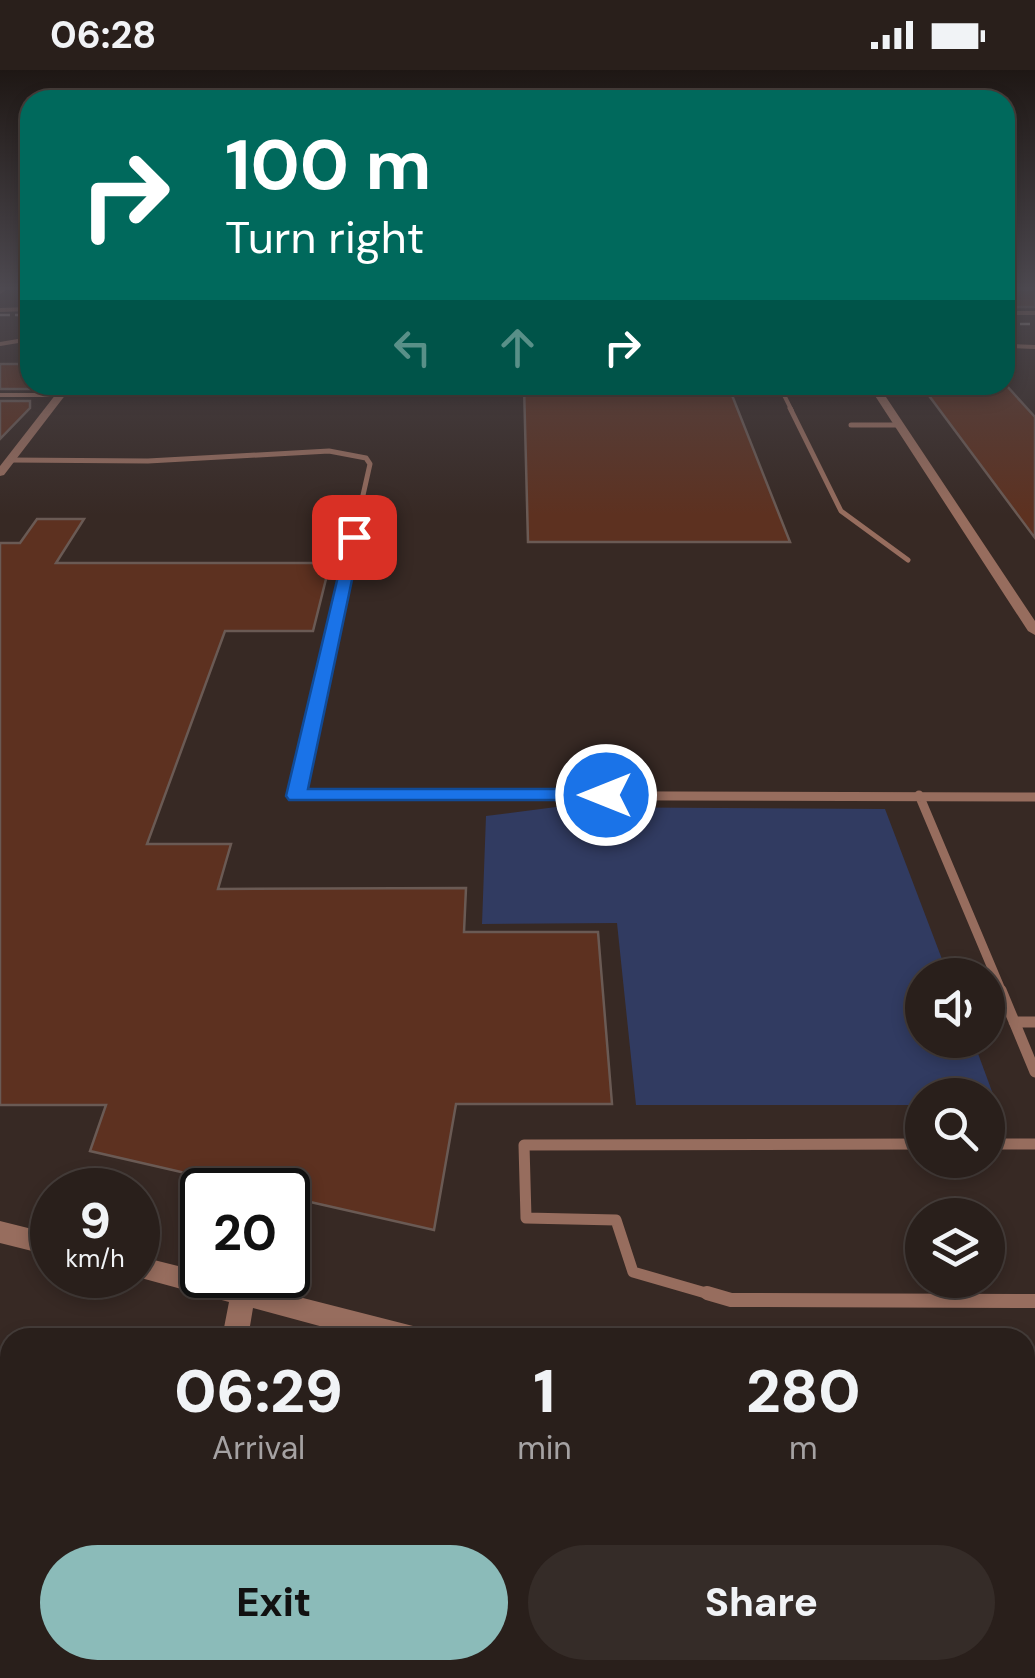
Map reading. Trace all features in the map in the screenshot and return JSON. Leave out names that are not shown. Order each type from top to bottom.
[{"type":"street","points":[[0,473],[60,395]]},
{"type":"street","points":[[880,395],[1035,630]]},
{"type":"street","points":[[0,1232],[30,1240]]},
{"type":"street","points":[[236,1328],[242,1298]]},
{"type":"street","points":[[258,1298],[374,1328]]},
{"type":"lane","points":[[785,395],[841,510],[908,560]]},
{"type":"lane","points":[[850,425],[900,425]]},
{"type":"lane","points":[[10,460],[148,461],[329,451],[366,458],[370,464],[296,796],[1035,797]]},
{"type":"lane","points":[[919,795],[1035,1072]]},
{"type":"lane","points":[[1014,1022],[1035,1022]]},
{"type":"lane","points":[[905,1144],[524,1145],[526,1218],[616,1220],[634,1272],[731,1300],[1035,1301]]},
{"type":"lane","points":[[1005,1144],[1035,1144]]},
{"type":"shaded area","points":[[556,807],[885,809],[942,958],[905,958],[905,1058],[980,1058],[987,1078],[905,1078],[905,1105],[636,1105],[617,923],[482,924],[486,816]]},
{"type":"building","points":[[0,365],[20,365],[20,389],[0,389]]},
{"type":"building","points":[[524,395],[732,395],[790,542],[528,542]]},
{"type":"building","points":[[928,395],[1015,395],[1035,417],[1035,538]]},
{"type":"building","points":[[0,401],[30,401],[30,408],[0,439]]},
{"type":"building","points":[[37,519],[84,519],[56,563],[330,563],[313,631],[225,631],[147,844],[231,844],[218,889],[466,888],[464,932],[598,932],[612,1104],[456,1104],[434,1230],[310,1202],[310,1168],[180,1168],[180,1172],[90,1151],[106,1105],[0,1105],[0,543],[20,543]]},
{"type":"route","points":[[354,537],[296,796],[606,795]]}]
